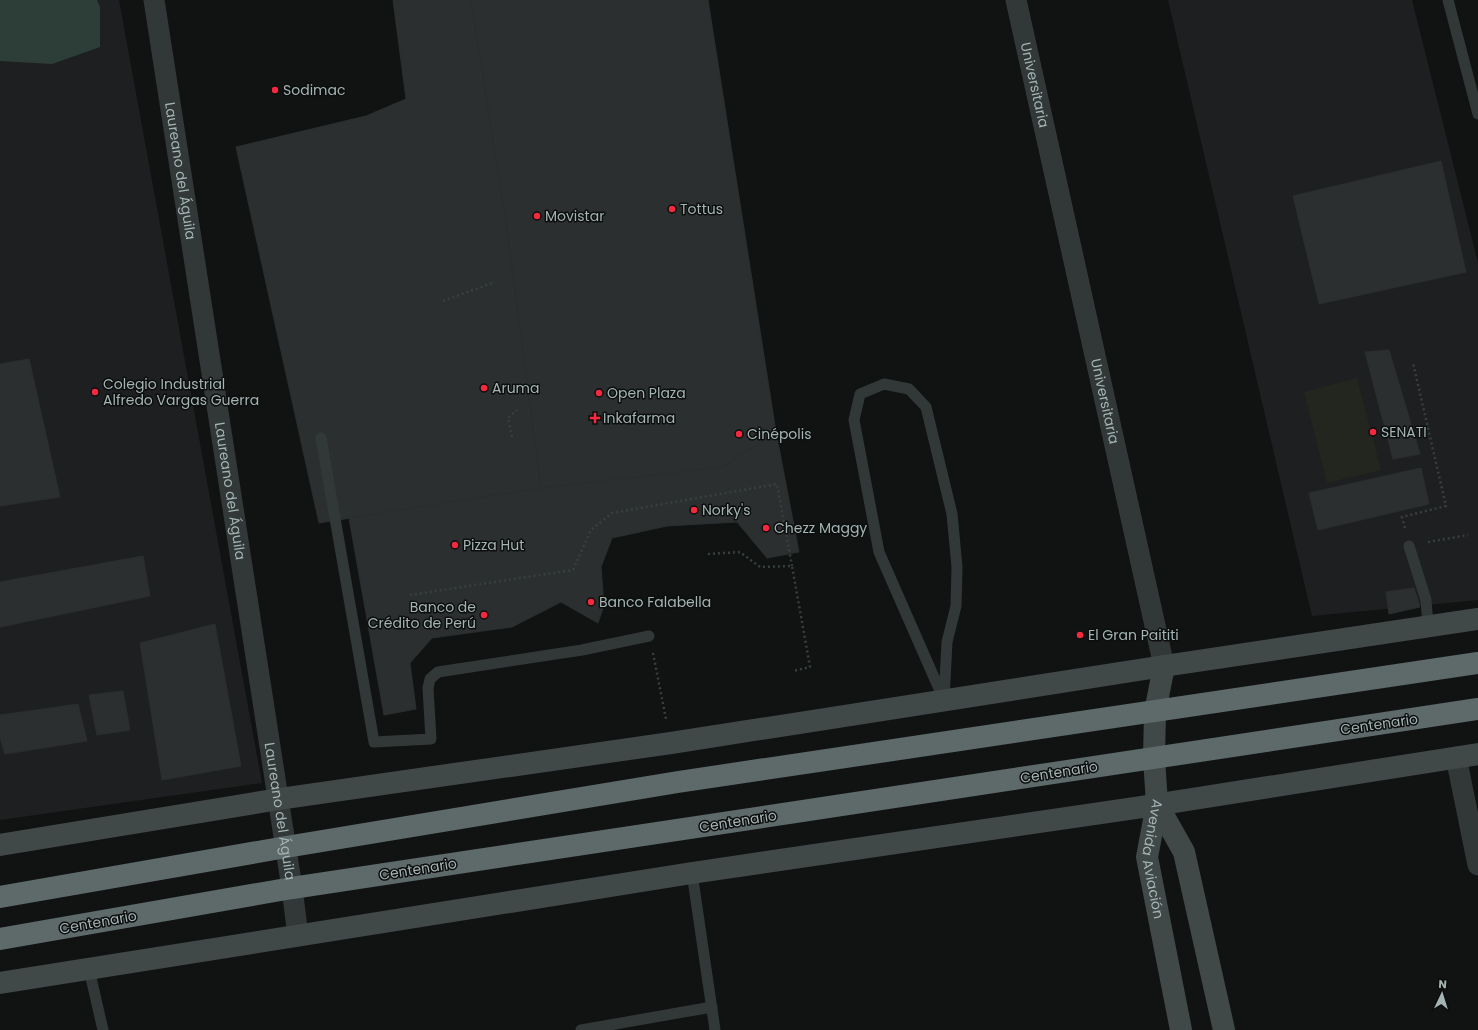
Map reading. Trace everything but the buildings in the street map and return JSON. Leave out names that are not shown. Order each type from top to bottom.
[{"type":"highway","points":[[0,897],[286,847],[678,782],[1478,663]]},
{"type":"highway","name":"Centenario","points":[[0,939],[292,888],[1478,709]]},
{"type":"street","name":"Laureano del Águila","points":[[154,0],[286,847],[298,936]]},
{"type":"street","name":"Universitaria","points":[[1016,0],[1164,666],[1155,712],[1154,758],[1157,804]]},
{"type":"street","points":[[0,845],[278,799],[671,743],[1164,666],[1478,619]]},
{"type":"street","points":[[0,983],[692,873],[1157,804],[1478,754]]},
{"type":"street","points":[[1456,757],[1478,865]]},
{"type":"street","name":"Avenida Aviación","points":[[1157,804],[1147,857],[1181,1030]]},
{"type":"street","name":"Avenida Aviación","points":[[1157,804],[1184,852],[1224,1030]]},
{"type":"lane","points":[[1448,0],[1478,114]]},
{"type":"lane","points":[[884,384],[909,389],[926,407],[952,514],[957,568],[956,606],[947,642],[944,700],[879,552],[854,420],[860,394],[884,384]]},
{"type":"lane","points":[[321,438],[374,742],[430,739],[428,688],[430,680],[438,672],[582,650],[649,636]]},
{"type":"lane","points":[[1409,546],[1426,600],[1428,626]]},
{"type":"lane","points":[[692,873],[715,1030]]},
{"type":"lane","points":[[89,969],[103,1030]]},
{"type":"lane","points":[[582,1030],[712,1007]]},
{"type":"path","points":[[443,301],[495,282]]},
{"type":"path","points":[[1414,363],[1446,506],[1402,517],[1409,546],[1468,536]]},
{"type":"path","points":[[512,437],[508,418],[518,409]]},
{"type":"path","points":[[410,595],[573,570],[591,530],[612,513],[777,484],[810,667],[793,670]]},
{"type":"path","points":[[708,554],[740,552],[760,568],[792,566]]},
{"type":"path","points":[[649,636],[671,743]]},
{"type":"shaded area","name":"Colegio Industrial Alfredo Vargas Guerra","points":[[0,0],[119,0],[262,783],[0,820]]},
{"type":"shaded area","points":[[0,0],[97,0],[100,7],[100,47],[52,64],[0,61]]},
{"type":"shaded area","name":"SENATI","points":[[1168,0],[1412,0],[1478,263],[1478,600],[1312,616]]},
{"type":"shaded area","points":[[1357,378],[1381,470],[1327,483],[1304,392]]},
{"type":"place","name":"Sodimac","points":[[275,90]]},
{"type":"place","name":"Tottus","points":[[672,209]]},
{"type":"place","name":"Movistar","points":[[537,216]]},
{"type":"place","name":"Aruma","points":[[484,388]]},
{"type":"place","name":"Colegio Industrial Alfredo Vargas Guerra","points":[[95,392]]},
{"type":"place","name":"Open Plaza","points":[[599,393]]},
{"type":"place","name":"Inkafarma","points":[[595,418]]},
{"type":"place","name":"SENATI","points":[[1373,432]]},
{"type":"place","name":"Cinépolis","points":[[739,434]]},
{"type":"place","name":"Norky's","points":[[694,510]]},
{"type":"place","name":"Chezz Maggy","points":[[766,528]]},
{"type":"place","name":"Pizza Hut","points":[[455,545]]},
{"type":"place","name":"Banco Falabella","points":[[591,602]]},
{"type":"place","name":"Banco de Crédito de Perú","points":[[484,615]]},
{"type":"place","name":"El Gran Paititi","points":[[1080,635]]}]
